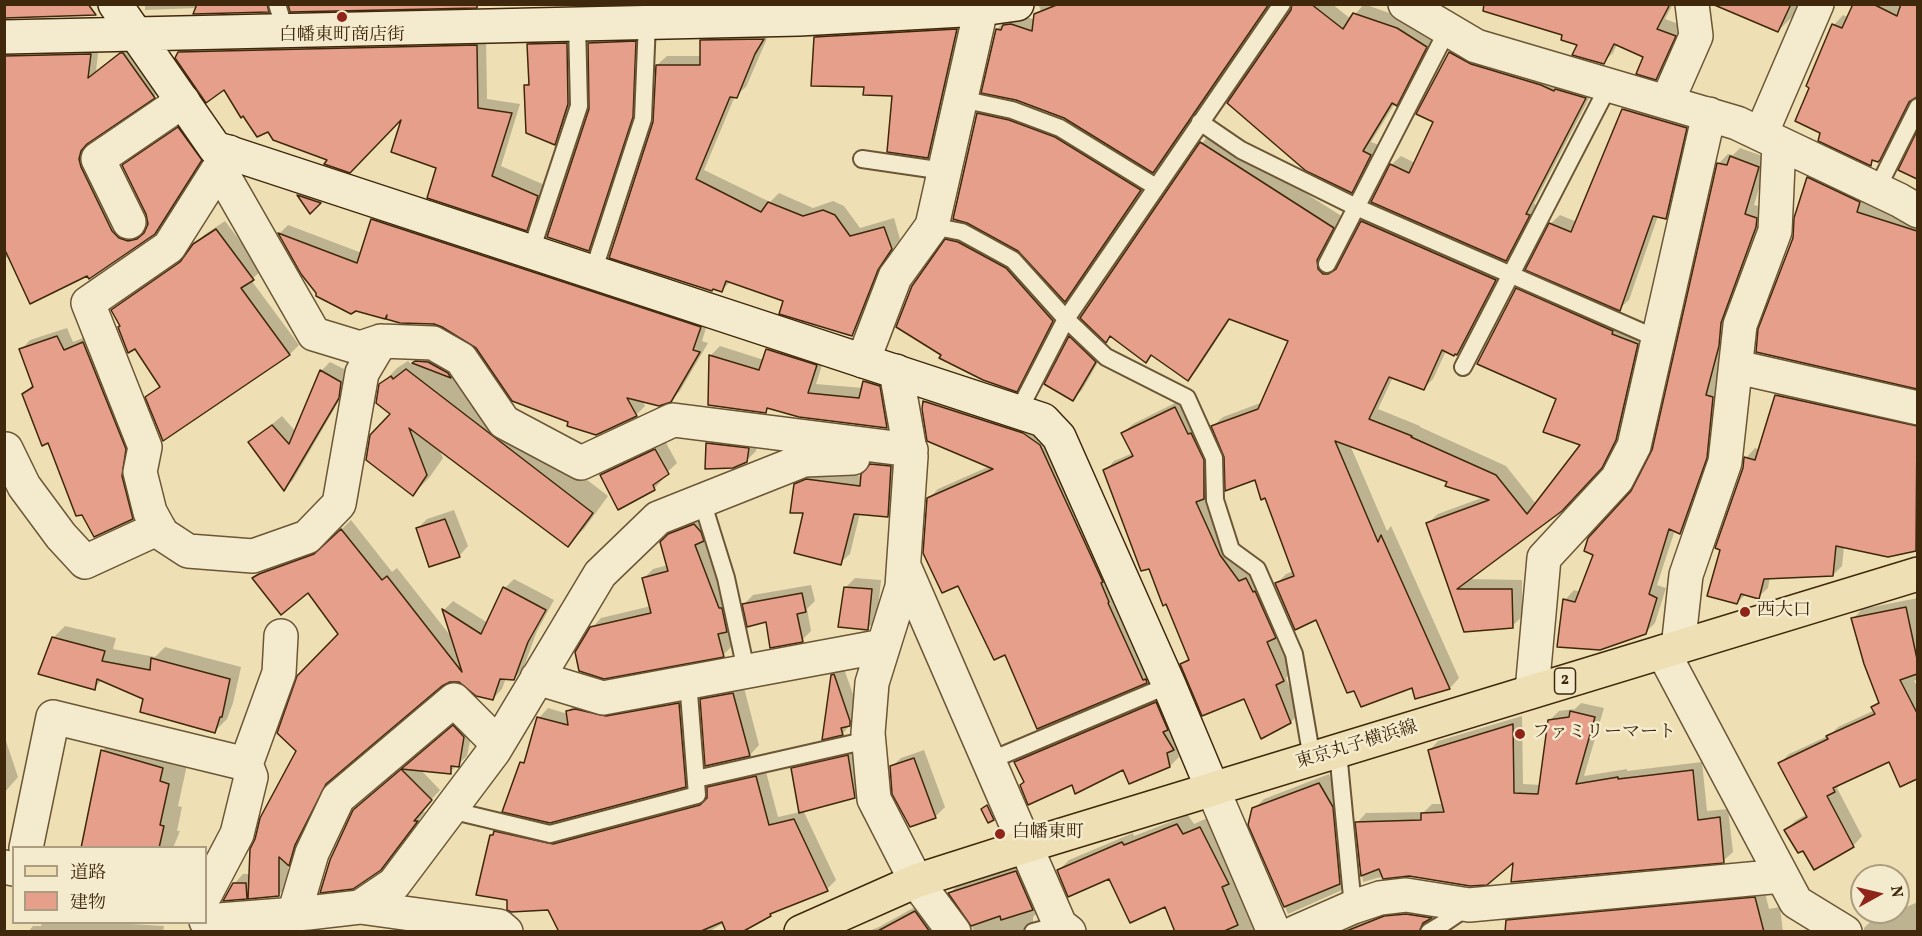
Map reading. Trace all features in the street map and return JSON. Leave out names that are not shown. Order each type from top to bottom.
[{"type":"main road","name":"東京丸子横浜線","points":[[818,928],[916,881],[1917,574]]},
{"type":"street","points":[[115,4],[134,19],[183,101],[224,160],[314,334],[360,348],[381,341],[434,343],[461,359],[504,422],[580,463],[673,420],[911,453]]},
{"type":"street","points":[[1405,4],[1476,46],[1737,123],[1877,189],[1917,211]]},
{"type":"street","points":[[1667,102],[1696,36],[1692,4]]},
{"type":"street","points":[[1817,4],[1770,138],[1775,231],[1740,325],[1725,462],[1686,575],[1671,650],[1796,902],[1828,927]]},
{"type":"street","points":[[4,37],[134,19],[281,17],[577,23],[647,22],[799,19],[1003,6],[961,99],[932,226],[895,277],[863,360]]},
{"type":"street","points":[[129,222],[98,159],[183,101]]},
{"type":"street","points":[[1532,691],[1544,558],[1617,479],[1634,446],[1709,114]]},
{"type":"street","points":[[224,160],[531,251],[1043,420],[1059,437],[1169,685],[1274,932]]},
{"type":"street","points":[[224,160],[169,247],[88,303],[146,447],[140,472],[150,512],[162,534],[188,551],[245,556],[253,556],[307,537],[339,504],[362,373],[381,341]]},
{"type":"street","points":[[1737,367],[1917,408]]},
{"type":"street","points":[[896,371],[911,453],[902,587],[872,682],[868,740],[874,799],[916,881],[954,932]]},
{"type":"street","points":[[5,444],[24,486],[61,536],[85,562],[159,528]]},
{"type":"street","points":[[360,906],[394,884],[498,744],[600,574],[658,518],[804,460],[911,453]]},
{"type":"street","points":[[904,566],[1026,846],[1054,930]]},
{"type":"street","points":[[207,891],[237,834],[251,777],[246,764],[279,673],[281,636]]},
{"type":"street","points":[[537,678],[603,698],[883,646]]},
{"type":"street","points":[[294,914],[312,853],[338,798],[454,700],[498,744]]},
{"type":"street","points":[[26,846],[53,717],[246,764]]},
{"type":"street","points":[[1296,932],[1380,898],[1406,896],[1469,905],[1782,876]]},
{"type":"street","points":[[207,921],[360,906],[500,926],[506,932]]},
{"type":"street","points":[[382,932],[430,917]]},
{"type":"lane","points":[[1018,412],[1066,318],[1282,4]]},
{"type":"lane","points":[[593,272],[643,119],[647,22]]},
{"type":"lane","points":[[531,251],[579,106],[577,23]]},
{"type":"lane","points":[[1327,264],[1448,30]]},
{"type":"lane","points":[[1463,367],[1609,85]]},
{"type":"lane","points":[[961,99],[1012,110],[1060,128],[1156,187]]},
{"type":"lane","points":[[1877,189],[1917,107]]},
{"type":"lane","points":[[1200,122],[1241,150],[1356,207],[1658,339]]},
{"type":"lane","points":[[862,159],[944,171]]},
{"type":"lane","points":[[932,226],[962,232],[1013,260],[1066,318],[1106,357],[1187,398],[1214,459],[1215,500],[1231,550],[1257,569],[1294,654],[1325,755],[1353,907]]},
{"type":"lane","points":[[702,501],[726,578],[746,670]]},
{"type":"lane","points":[[450,810],[550,834],[697,795],[688,681]]},
{"type":"lane","points":[[989,761],[1169,685]]},
{"type":"lane","points":[[696,779],[868,740]]},
{"type":"lane","points":[[1429,932],[1469,905]]},
{"type":"building","points":[[4,4],[88,4],[96,15],[4,18]]},
{"type":"building","points":[[197,4],[267,4],[269,12],[193,14]]},
{"type":"building","points":[[288,4],[477,4],[477,8],[290,12]]},
{"type":"building","points":[[1059,4],[1269,4],[1153,173],[1064,118],[1016,100],[981,93],[996,29],[1001,30],[1003,25],[1011,24],[1032,31],[1034,14]]},
{"type":"building","points":[[1292,4],[1311,4],[1343,29],[1353,13],[1397,28],[1427,47],[1397,106],[1392,103],[1363,151],[1371,155],[1352,193],[1306,171],[1227,103],[1291,10]]},
{"type":"building","points":[[1484,4],[1670,4],[1657,29],[1676,36],[1656,80],[1636,74],[1643,57],[1614,44],[1604,64],[1572,55],[1577,45],[1561,40],[1562,35],[1483,11]]},
{"type":"building","points":[[1712,4],[1791,4],[1778,32]]},
{"type":"building","points":[[1853,4],[1873,4],[1897,16],[1901,4],[1917,4],[1917,97],[1909,102],[1880,160],[1878,162],[1872,160],[1871,166],[1818,141],[1820,133],[1795,121],[1809,88],[1806,86],[1832,24],[1842,28]]},
{"type":"building","points":[[957,29],[928,158],[887,152],[892,96],[863,95],[864,87],[811,86],[814,37]]},
{"type":"building","points":[[764,39],[755,54],[737,98],[730,97],[696,179],[761,212],[768,202],[803,216],[823,210],[835,215],[850,236],[884,227],[892,249],[878,270],[852,336],[779,314],[783,301],[726,281],[722,292],[713,289],[712,291],[609,258],[653,122],[656,65],[700,65],[700,40]]},
{"type":"building","points":[[636,41],[633,117],[589,251],[547,237],[589,109],[588,43]]},
{"type":"building","points":[[567,43],[568,104],[555,145],[526,133],[524,85],[529,85],[527,44]]},
{"type":"building","points":[[477,45],[478,108],[512,113],[492,176],[538,196],[527,231],[427,198],[436,168],[391,152],[401,120],[350,173],[324,164],[327,160],[273,140],[268,132],[257,137],[243,116],[241,118],[224,90],[206,103],[175,58],[178,52]]},
{"type":"building","points":[[1449,52],[1471,64],[1554,91],[1555,89],[1586,98],[1526,214],[1530,215],[1506,261],[1371,202],[1390,164],[1409,173],[1433,122],[1416,114]]},
{"type":"building","points":[[123,53],[155,98],[87,144],[81,151],[79,159],[81,167],[112,231],[119,238],[128,241],[137,239],[144,233],[148,224],[146,214],[122,165],[178,127],[202,160],[155,234],[89,279],[87,276],[30,304],[4,248],[4,56],[91,54],[88,78]]},
{"type":"building","points":[[1622,109],[1687,128],[1666,219],[1653,216],[1620,311],[1525,270],[1549,223],[1571,232]]},
{"type":"building","points":[[977,113],[1009,120],[1055,137],[1141,190],[1065,302],[1018,251],[967,223],[953,219]]},
{"type":"building","points":[[1917,131],[1917,179],[1898,170]]},
{"type":"building","points":[[1200,142],[1334,228],[1317,260],[1318,269],[1323,274],[1336,269],[1361,221],[1496,280],[1457,355],[1454,356],[1442,350],[1424,390],[1389,377],[1369,419],[1496,475],[1527,514],[1580,445],[1543,432],[1556,399],[1477,364],[1516,288],[1638,344],[1616,440],[1602,468],[1562,511],[1457,589],[1512,589],[1513,628],[1464,632],[1426,523],[1489,500],[1445,486],[1447,482],[1335,441],[1378,542],[1381,535],[1450,689],[1415,699],[1412,688],[1361,707],[1354,691],[1347,693],[1316,620],[1295,630],[1275,583],[1294,576],[1265,498],[1261,500],[1255,480],[1225,491],[1224,457],[1211,426],[1258,409],[1288,341],[1229,319],[1188,381],[1151,355],[1146,363],[1110,336],[1106,343],[1080,318]]},
{"type":"building","points":[[1730,156],[1759,167],[1745,214],[1757,218],[1756,227],[1721,323],[1719,346],[1706,395],[1713,397],[1707,458],[1680,534],[1669,529],[1649,594],[1657,598],[1646,634],[1600,650],[1557,647],[1563,599],[1575,602],[1593,555],[1584,551],[1588,538],[1631,491],[1652,450],[1717,163],[1727,165]]},
{"type":"building","points":[[1807,177],[1860,202],[1857,212],[1917,231],[1917,389],[1756,352],[1758,329],[1793,238],[1794,218]]},
{"type":"building","points":[[297,195],[321,203],[310,214]]},
{"type":"building","points":[[371,219],[701,327],[693,350],[700,352],[671,402],[659,406],[627,398],[637,416],[596,435],[567,426],[568,422],[512,401],[476,348],[442,327],[434,324],[400,323],[386,319],[387,315],[385,319],[356,311],[351,314],[316,296],[278,233],[357,263]]},
{"type":"building","points":[[216,229],[254,280],[241,288],[290,355],[163,441],[145,397],[160,387],[135,349],[128,353],[118,327],[120,326],[111,310],[180,262],[193,244]]},
{"type":"building","points":[[945,239],[958,242],[1006,268],[1053,321],[1017,392],[983,380],[939,358],[941,355],[896,327],[912,286]]},
{"type":"building","points":[[57,336],[64,350],[83,342],[126,449],[122,476],[133,519],[94,537],[82,515],[76,516],[48,443],[42,446],[22,394],[33,387],[19,349]]},
{"type":"building","points":[[1069,336],[1096,362],[1073,401],[1044,384]]},
{"type":"building","points":[[766,349],[817,365],[808,393],[859,398],[863,381],[880,386],[887,428],[799,417],[767,408],[766,413],[708,405],[709,355],[759,370]]},
{"type":"building","points":[[415,361],[428,362],[448,373],[451,378],[412,363]]},
{"type":"building","points":[[406,369],[593,513],[568,547],[409,428],[427,475],[413,496],[366,460],[370,435],[390,414],[376,403],[379,384],[391,376],[393,379]]},
{"type":"building","points":[[320,370],[341,382],[339,398],[284,491],[248,442],[272,425],[289,444]]},
{"type":"building","points":[[1775,395],[1917,426],[1916,551],[1888,557],[1836,546],[1833,576],[1764,579],[1759,599],[1741,594],[1737,604],[1707,596],[1720,550],[1715,548],[1743,468],[1744,457],[1755,460]]},
{"type":"building","points":[[923,401],[1023,433],[1040,445],[1103,582],[1101,583],[1108,603],[1143,680],[1146,679],[1147,683],[1037,729],[1005,655],[994,660],[958,586],[942,593],[923,553],[927,498],[993,469],[927,441]]},
{"type":"building","points":[[1175,407],[1204,460],[1204,499],[1196,502],[1220,555],[1239,581],[1246,578],[1253,592],[1255,591],[1276,638],[1267,642],[1284,681],[1276,685],[1291,723],[1261,739],[1244,699],[1202,716],[1180,664],[1189,660],[1166,604],[1163,606],[1149,569],[1141,571],[1103,470],[1133,456],[1121,433]]},
{"type":"building","points":[[706,443],[749,448],[747,462],[733,468],[705,469]]},
{"type":"building","points":[[655,449],[669,474],[653,485],[655,490],[618,510],[600,475]]},
{"type":"building","points":[[870,464],[891,466],[888,517],[854,514],[841,565],[794,553],[803,513],[790,513],[794,484],[806,479],[860,486],[861,474]]},
{"type":"building","points":[[445,519],[460,557],[429,567],[416,528]]},
{"type":"building","points":[[694,524],[701,532],[704,541],[695,545],[719,608],[722,608],[727,632],[718,634],[724,657],[604,679],[579,671],[575,652],[590,627],[651,613],[642,578],[668,571],[660,542],[668,534]]},
{"type":"building","points":[[341,529],[382,580],[387,576],[462,672],[442,609],[481,634],[503,587],[546,610],[528,642],[514,680],[500,679],[493,700],[476,696],[459,682],[450,682],[442,686],[326,784],[295,845],[289,866],[279,857],[279,896],[248,899],[250,849],[260,818],[296,751],[277,733],[297,676],[338,634],[308,593],[281,615],[252,578],[314,554]]},
{"type":"building","points":[[844,587],[872,589],[868,630],[838,627]]},
{"type":"building","points":[[802,593],[806,612],[797,614],[803,642],[770,648],[766,622],[747,627],[742,604]]},
{"type":"building","points":[[1906,607],[1917,659],[1917,674],[1900,680],[1917,713],[1917,779],[1900,787],[1889,762],[1833,788],[1835,792],[1827,796],[1854,847],[1814,870],[1803,851],[1798,853],[1784,830],[1807,817],[1778,763],[1828,739],[1826,736],[1875,714],[1871,707],[1879,703],[1864,664],[1851,618]]},
{"type":"building","points":[[52,637],[105,651],[102,661],[150,670],[151,658],[230,679],[222,717],[220,717],[215,733],[140,712],[143,699],[97,679],[95,690],[38,674]]},
{"type":"building","points":[[834,674],[850,726],[841,728],[843,735],[822,740],[831,675]]},
{"type":"building","points":[[733,693],[750,756],[705,766],[700,699]]},
{"type":"building","points":[[1156,702],[1168,730],[1163,732],[1174,750],[1167,753],[1170,767],[1129,784],[1123,770],[1075,794],[1072,785],[1028,805],[1020,785],[1024,782],[1014,762]]},
{"type":"building","points":[[679,703],[686,787],[550,823],[502,812],[520,762],[524,763],[537,717],[568,725],[566,711],[575,709],[606,716]]},
{"type":"building","points":[[1570,711],[1595,717],[1576,784],[1618,777],[1618,779],[1693,770],[1698,820],[1720,817],[1724,863],[1511,882],[1513,863],[1487,885],[1470,886],[1409,876],[1383,879],[1379,869],[1361,876],[1355,822],[1421,820],[1421,813],[1444,812],[1428,750],[1513,724],[1514,793],[1538,794],[1548,720],[1569,717]]},
{"type":"building","points":[[453,725],[464,737],[459,767],[451,766],[451,774],[401,769]]},
{"type":"building","points":[[101,750],[163,768],[160,781],[169,784],[160,825],[164,826],[159,846],[81,846]]},
{"type":"building","points":[[848,755],[855,798],[799,813],[791,768]]},
{"type":"building","points":[[914,758],[936,818],[910,827],[892,794],[890,766]]},
{"type":"building","points":[[401,769],[432,800],[414,821],[418,821],[381,870],[353,889],[320,893],[330,860],[353,810]]},
{"type":"building","points":[[756,776],[769,825],[794,819],[828,891],[770,914],[771,916],[742,932],[726,932],[722,922],[699,932],[559,932],[548,910],[511,912],[507,910],[507,900],[476,895],[490,835],[493,835],[494,831],[553,844],[700,805],[707,798],[707,787]]},
{"type":"building","points":[[1319,783],[1333,807],[1340,884],[1284,907],[1248,825],[1252,808]]},
{"type":"building","points":[[987,805],[994,820],[988,823],[981,809]]},
{"type":"building","points":[[1177,824],[1183,834],[1200,827],[1229,884],[1222,887],[1238,925],[1222,932],[1175,932],[1165,907],[1130,923],[1109,879],[1068,897],[1057,870],[1122,842],[1124,845]]},
{"type":"building","points":[[1016,871],[1033,910],[1001,920],[1000,916],[971,926],[948,893]]},
{"type":"building","points":[[233,883],[246,883],[247,899],[223,901]]},
{"type":"building","points":[[1755,897],[1764,932],[1505,932],[1506,920]]},
{"type":"building","points":[[915,911],[930,932],[876,932]]},
{"type":"building","points":[[1406,914],[1432,918],[1423,923],[1419,932],[1344,932],[1384,916]]},
{"type":"place","name":"白幡東町商店街","points":[[342,17]]},
{"type":"place","name":"西大口","points":[[1745,612]]},
{"type":"place","name":"ファミリーマート","points":[[1520,734]]},
{"type":"place","name":"白幡東町","points":[[1000,834]]}]
